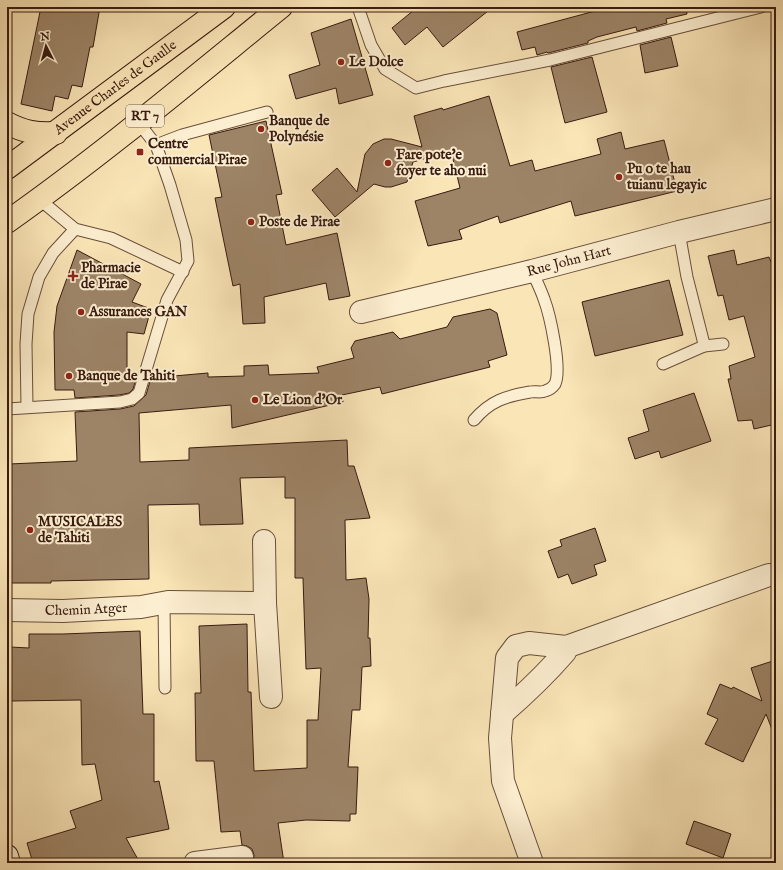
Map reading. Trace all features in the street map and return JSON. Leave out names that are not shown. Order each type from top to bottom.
[{"type":"main road","name":"Avenue Charles de Gaulle","points":[[7,168],[224,7]]},
{"type":"main road","name":"RT 7","points":[[7,222],[138,122],[281,7]]},
{"type":"main road","points":[[7,123],[19,129],[38,134],[56,132]]},
{"type":"street","name":"Rue John Hart","points":[[362,312],[532,271],[679,232],[776,209]]},
{"type":"street","points":[[264,541],[270,696]]},
{"type":"street","points":[[532,863],[503,781],[500,738],[507,658],[516,646],[529,643],[566,646],[769,575]]},
{"type":"street","name":"Chemin Atger","points":[[7,610],[63,611],[141,607],[164,603],[266,603]]},
{"type":"street","points":[[502,714],[531,689],[566,652],[566,646]]},
{"type":"street","points":[[7,856],[9,863]]},
{"type":"street","points":[[195,863],[242,857]]},
{"type":"lane","points":[[358,7],[371,45],[385,69],[416,88],[444,80],[550,60],[761,7]]},
{"type":"lane","points":[[156,145],[182,135],[267,112]]},
{"type":"lane","points":[[7,409],[120,402],[132,399],[139,393],[168,300],[188,261],[186,240],[170,185],[156,145],[138,122]]},
{"type":"lane","points":[[39,199],[74,229],[111,238],[183,272]]},
{"type":"lane","points":[[27,407],[26,344],[28,314],[39,277],[53,253],[74,229]]},
{"type":"lane","points":[[679,232],[687,277],[704,346]]},
{"type":"lane","points":[[474,420],[484,409],[506,397],[532,391],[543,392],[551,388],[555,383],[557,366],[553,337],[544,300],[532,271]]},
{"type":"lane","points":[[663,364],[704,346],[723,344]]},
{"type":"lane","points":[[164,603],[165,688]]},
{"type":"building","points":[[41,7],[100,7],[93,47],[90,47],[82,87],[72,85],[68,99],[55,96],[52,111],[21,104]]},
{"type":"building","points":[[411,7],[493,7],[443,47],[427,27],[405,45],[392,28],[414,10]]},
{"type":"building","points":[[610,7],[686,7],[687,14],[666,19],[667,23],[637,31],[636,27],[597,37],[588,41],[588,43],[548,53],[537,55],[535,47],[522,50],[517,32]]},
{"type":"building","points":[[351,19],[373,95],[339,104],[336,88],[296,99],[289,75],[320,65],[311,33]]},
{"type":"building","points":[[671,37],[678,66],[645,73],[640,45]]},
{"type":"building","points":[[592,57],[607,112],[565,123],[551,67]]},
{"type":"building","points":[[489,96],[510,166],[532,160],[535,171],[601,154],[597,139],[621,132],[625,149],[664,140],[677,191],[575,216],[571,201],[500,223],[498,216],[459,230],[462,239],[428,246],[415,201],[460,188],[451,151],[413,162],[407,182],[391,187],[374,184],[335,217],[312,190],[337,168],[357,192],[365,154],[373,144],[384,139],[391,139],[422,147],[414,116],[442,108],[443,110]]},
{"type":"building","name":"Poste de Pirae","points":[[266,121],[282,194],[276,195],[286,245],[337,233],[350,296],[329,300],[326,283],[264,297],[265,323],[243,324],[240,284],[233,286],[215,198],[222,197],[209,135]]},
{"type":"building","points":[[77,250],[141,284],[132,302],[151,309],[144,334],[127,332],[127,380],[136,379],[133,389],[129,393],[75,398],[74,390],[55,390],[54,332],[57,306]]},
{"type":"building","points":[[734,250],[737,265],[769,257],[771,262],[776,261],[776,424],[754,429],[752,420],[738,421],[728,379],[731,379],[729,366],[755,357],[744,316],[729,320],[723,295],[718,296],[708,256]]},
{"type":"building","points":[[669,280],[683,335],[595,356],[582,302]]},
{"type":"building","points":[[490,309],[497,313],[507,355],[488,361],[490,367],[382,394],[380,387],[342,395],[343,402],[232,428],[231,405],[139,413],[140,462],[189,460],[189,448],[347,440],[348,466],[354,466],[370,518],[345,520],[346,580],[366,578],[369,599],[368,638],[370,638],[371,666],[362,667],[360,710],[352,710],[348,767],[358,767],[356,814],[350,814],[350,821],[306,820],[278,823],[284,863],[253,863],[254,855],[252,849],[242,845],[240,831],[221,832],[214,761],[196,761],[195,693],[201,693],[199,626],[247,624],[248,692],[251,692],[254,771],[307,768],[307,720],[318,720],[321,668],[306,669],[303,578],[295,578],[295,498],[285,498],[285,477],[240,478],[243,524],[200,525],[199,504],[148,505],[149,579],[9,583],[9,464],[77,461],[75,412],[120,409],[134,406],[146,395],[151,378],[208,373],[208,377],[244,376],[244,366],[268,365],[269,375],[319,373],[317,367],[354,358],[351,348],[355,341],[393,332],[400,339],[447,327],[453,317]]},
{"type":"building","points":[[694,393],[711,441],[661,458],[659,451],[635,459],[628,438],[649,431],[643,410]]},
{"type":"building","points":[[595,528],[606,561],[594,565],[597,575],[572,584],[568,574],[558,578],[548,551],[562,546],[560,540]]},
{"type":"building","points":[[140,631],[143,714],[154,714],[154,782],[159,781],[169,829],[126,838],[140,863],[33,863],[27,843],[76,828],[70,811],[102,800],[95,764],[82,765],[81,700],[11,701],[10,647],[29,648],[29,634]]},
{"type":"building","points":[[776,660],[776,732],[773,732],[766,714],[743,762],[705,744],[718,719],[707,714],[720,684],[732,689],[733,687],[762,701],[751,668]]},
{"type":"building","points":[[694,821],[731,834],[723,858],[686,844]]},
{"type":"place","name":"Le Dolce","points":[[341,62]]},
{"type":"place","name":"Banque de Polynésie","points":[[261,129]]},
{"type":"place","name":"Centre commercial Pirae","points":[[140,152]]},
{"type":"place","name":"Fare pote'e foyer te aho nui","points":[[388,163]]},
{"type":"place","name":"Pu o te hau tuianu legayic","points":[[619,177]]},
{"type":"place","name":"Poste de Pirae","points":[[251,222]]},
{"type":"place","name":"Pharmacie de Pirae","points":[[73,276]]},
{"type":"place","name":"Assurances GAN","points":[[81,312]]},
{"type":"place","name":"Banque de Tahiti","points":[[69,376]]},
{"type":"place","name":"Le Lion d'Or","points":[[255,400]]},
{"type":"place","name":"MUSICALES de Tahiti","points":[[30,530]]}]
